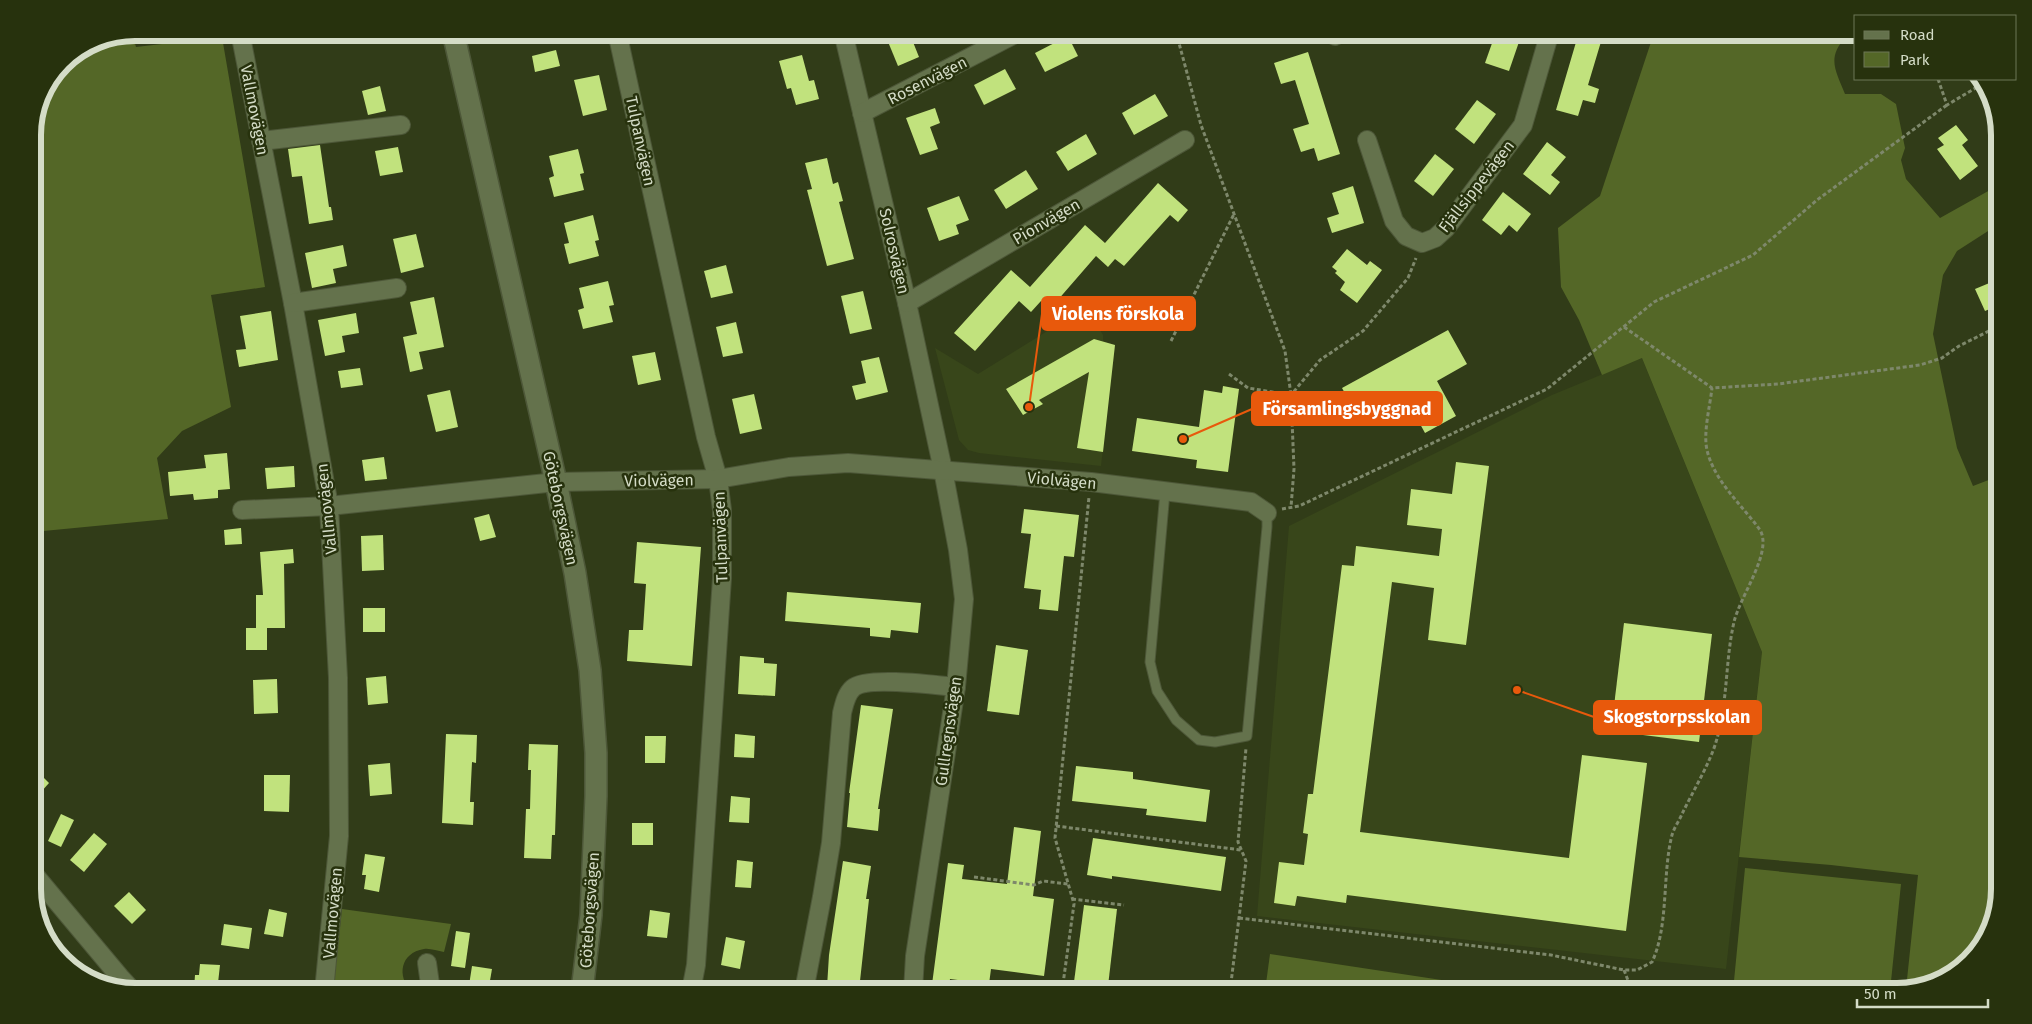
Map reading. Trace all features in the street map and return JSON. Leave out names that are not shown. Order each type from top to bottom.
[{"type":"street","name":"Vallmovägen","points":[[242,41],[293,303],[329,506],[338,678],[339,836],[325,983]]},
{"type":"street","name":"Göteborgsvägen","points":[[455,41],[556,482],[575,572],[590,670],[596,753],[596,796],[591,916],[583,983]]},
{"type":"street","name":"Tulpanvägen","points":[[619,41],[706,437],[718,478],[722,510],[722,578],[697,955],[692,983]]},
{"type":"street","name":"Solrosvägen","points":[[845,41],[907,303],[943,470]]},
{"type":"street","name":"Rosenvägen","points":[[862,113],[1002,41]]},
{"type":"street","name":"Fjällsippevägen","points":[[1367,140],[1394,221],[1406,236],[1422,243],[1435,238],[1446,228],[1523,125],[1547,41]]},
{"type":"street","points":[[260,142],[401,125]]},
{"type":"street","name":"Pionvägen","points":[[907,303],[1185,140]]},
{"type":"street","points":[[293,303],[397,288]]},
{"type":"street","name":"Violvägen","points":[[242,510],[329,506],[556,482],[718,478],[789,466],[848,464],[1090,482],[1252,502],[1266,513]]},
{"type":"street","name":"Gullregnsvägen","points":[[914,983],[919,928],[956,686],[964,599],[958,550],[943,470]]},
{"type":"street","points":[[806,983],[831,843],[842,712],[848,696],[853,688],[877,681],[956,686]]},
{"type":"street","points":[[41,883],[125,982]]},
{"type":"street","points":[[427,963],[430,983]]},
{"type":"lane","points":[[1166,492],[1150,662],[1157,691],[1176,720],[1198,740],[1215,742],[1247,736],[1267,528],[1266,513]]},
{"type":"path","points":[[1178,41],[1201,125],[1285,351],[1291,396],[1294,469],[1291,508]]},
{"type":"path","points":[[1938,80],[1948,105]]},
{"type":"path","points":[[1266,513],[1299,506],[1547,389],[1654,302],[1753,255],[1817,200],[1948,105],[1977,87]]},
{"type":"path","points":[[1171,341],[1234,214]]},
{"type":"path","points":[[1291,396],[1320,360],[1363,331],[1408,278],[1422,243]]},
{"type":"path","points":[[1624,327],[1712,388],[1778,384],[1920,365],[1942,358],[1959,346],[1991,330]]},
{"type":"path","points":[[1229,374],[1248,388],[1291,396]]},
{"type":"path","points":[[1238,918],[1551,955],[1624,970],[1636,970],[1648,966],[1652,962],[1657,950],[1672,834],[1716,743],[1734,621],[1739,603],[1764,546],[1760,530],[1723,483],[1707,450],[1706,440],[1712,388]]},
{"type":"path","points":[[1063,983],[1074,904],[1055,838],[1090,482]]},
{"type":"path","points":[[1231,983],[1246,861],[1238,842],[1247,736]]},
{"type":"path","points":[[1056,826],[1241,850]]},
{"type":"path","points":[[974,877],[1034,885],[1043,881],[1068,884]]},
{"type":"path","points":[[1072,899],[1124,905]]},
{"type":"path","points":[[1624,970],[1629,983]]},
{"type":"shaded area","points":[[1086,307],[1103,335],[1103,341],[1115,345],[1101,466],[979,453],[968,450],[959,440],[935,348],[978,374]]},
{"type":"shaded area","points":[[1642,358],[1762,652],[1726,969],[1257,916],[1289,526],[1552,395]]},
{"type":"green space","points":[[134,41],[136,47],[188,41],[223,41],[265,287],[211,295],[231,407],[182,431],[157,458],[168,519],[41,531],[41,129],[48,99],[61,78],[78,61],[99,48],[111,44]]},
{"type":"green space","points":[[1651,41],[1843,41],[1836,52],[1835,65],[1845,94],[1881,94],[1896,104],[1905,148],[1901,160],[1906,179],[1940,218],[1991,189],[1991,229],[1957,251],[1943,275],[1933,334],[1957,448],[1973,486],[1991,479],[1991,889],[1988,913],[1975,941],[1954,963],[1933,976],[1907,982],[1918,875],[1739,857],[1762,652],[1642,358],[1602,375],[1579,320],[1561,287],[1558,228],[1600,196]]},
{"type":"green space","points":[[1745,868],[1901,884],[1891,983],[1734,983]]},
{"type":"green space","points":[[342,909],[451,924],[444,952],[424,949],[416,951],[406,960],[403,972],[406,983],[334,983]]},
{"type":"green space","points":[[1270,954],[1461,983],[1266,983]]},
{"type":"building","points":[[888,41],[913,41],[919,57],[898,66]]},
{"type":"building","points":[[1058,41],[1070,41],[1078,56],[1045,72],[1035,53]]},
{"type":"building","points":[[1493,41],[1519,41],[1509,71],[1485,63]]},
{"type":"building","points":[[1576,41],[1601,41],[1588,85],[1599,89],[1595,103],[1583,100],[1578,116],[1556,110]]},
{"type":"building","points":[[556,50],[560,66],[535,72],[532,56]]},
{"type":"building","points":[[1308,52],[1340,154],[1318,161],[1314,148],[1301,152],[1293,129],[1309,124],[1295,80],[1281,84],[1274,63]]},
{"type":"building","points":[[802,55],[809,81],[814,80],[819,99],[796,105],[791,88],[787,89],[779,61]]},
{"type":"building","points":[[1005,69],[1016,89],[984,105],[974,85]]},
{"type":"building","points":[[599,75],[607,110],[583,116],[574,80]]},
{"type":"building","points":[[380,86],[386,111],[368,115],[362,91]]},
{"type":"building","points":[[1155,94],[1168,116],[1134,135],[1122,113]]},
{"type":"building","points":[[1477,100],[1496,114],[1474,144],[1455,129]]},
{"type":"building","points":[[935,108],[940,123],[930,127],[938,149],[920,155],[906,118]]},
{"type":"building","points":[[1956,125],[1968,140],[1962,145],[1978,166],[1960,180],[1937,149],[1944,145],[1938,138]]},
{"type":"building","points":[[1086,134],[1097,154],[1068,171],[1056,152]]},
{"type":"building","points":[[1547,142],[1566,157],[1551,175],[1560,182],[1550,195],[1523,174]]},
{"type":"building","points":[[320,145],[329,207],[331,207],[333,220],[309,224],[302,176],[292,177],[288,149]]},
{"type":"building","points":[[398,147],[403,172],[380,176],[375,151]]},
{"type":"building","points":[[578,149],[584,173],[580,174],[584,190],[554,197],[549,178],[554,176],[549,156]]},
{"type":"building","points":[[1435,154],[1454,169],[1433,196],[1414,181]]},
{"type":"building","points":[[827,158],[833,184],[838,182],[843,201],[839,202],[854,259],[827,266],[807,190],[812,189],[805,163]]},
{"type":"building","points":[[1026,170],[1038,189],[1006,209],[994,190]]},
{"type":"building","points":[[1158,183],[1188,210],[1178,222],[1170,215],[1124,266],[1115,259],[1108,267],[1096,256],[1050,309],[1041,301],[1031,312],[1019,301],[975,351],[954,333],[1011,270],[1030,287],[1085,225],[1105,243]]},
{"type":"building","points":[[1353,186],[1364,223],[1332,233],[1327,218],[1339,214],[1332,193]]},
{"type":"building","points":[[1503,192],[1531,214],[1517,232],[1509,225],[1501,235],[1482,220]]},
{"type":"building","points":[[959,196],[969,220],[956,225],[959,234],[939,241],[927,208]]},
{"type":"building","points":[[593,215],[599,240],[595,241],[599,256],[569,264],[564,244],[569,243],[564,223]]},
{"type":"building","points":[[416,234],[424,267],[401,273],[393,239]]},
{"type":"building","points":[[343,245],[347,266],[333,269],[336,283],[312,288],[305,253]]},
{"type":"building","points":[[1347,249],[1367,265],[1370,261],[1382,270],[1357,303],[1340,290],[1345,282],[1335,273],[1337,271],[1332,267]]},
{"type":"building","points":[[726,265],[733,293],[711,298],[704,271]]},
{"type":"building","points":[[608,281],[614,305],[609,306],[613,322],[583,329],[578,310],[584,308],[579,288]]},
{"type":"building","points":[[1991,282],[1991,308],[1985,311],[1975,289]]},
{"type":"building","points":[[863,291],[872,329],[850,334],[841,296]]},
{"type":"building","points":[[434,297],[444,347],[419,352],[423,369],[410,372],[403,337],[417,334],[410,302]]},
{"type":"building","points":[[271,311],[278,360],[239,367],[236,350],[246,349],[240,316]]},
{"type":"building","points":[[356,313],[359,333],[342,336],[345,352],[325,356],[318,320]]},
{"type":"building","points":[[736,322],[743,353],[723,357],[716,327]]},
{"type":"building","points":[[1448,330],[1467,364],[1437,381],[1456,416],[1425,433],[1403,393],[1358,417],[1342,388]]},
{"type":"building","points":[[1094,339],[1115,345],[1103,452],[1077,448],[1089,372],[1039,400],[1043,404],[1023,415],[1006,389]]},
{"type":"building","points":[[655,352],[661,380],[638,385],[632,356]]},
{"type":"building","points":[[879,357],[888,392],[856,400],[852,386],[866,383],[861,361]]},
{"type":"building","points":[[360,368],[363,385],[341,388],[338,371]]},
{"type":"building","points":[[1223,386],[1239,389],[1228,472],[1196,468],[1197,460],[1132,451],[1137,418],[1199,427],[1204,390],[1222,393]]},
{"type":"building","points":[[450,390],[458,427],[436,432],[427,395]]},
{"type":"building","points":[[754,394],[762,429],[740,434],[732,399]]},
{"type":"building","points":[[227,453],[230,489],[218,490],[218,498],[194,500],[193,494],[170,496],[168,472],[206,468],[204,455]]},
{"type":"building","points":[[384,457],[387,479],[365,481],[362,460]]},
{"type":"building","points":[[1456,462],[1489,466],[1466,645],[1428,640],[1434,588],[1392,582],[1360,832],[1569,858],[1582,755],[1647,763],[1626,931],[1347,895],[1346,903],[1297,896],[1295,906],[1274,903],[1279,862],[1304,865],[1308,834],[1303,833],[1308,794],[1313,794],[1342,565],[1354,566],[1356,546],[1439,556],[1442,529],[1407,525],[1411,489],[1452,494]]},
{"type":"building","points":[[294,466],[295,487],[267,489],[265,468]]},
{"type":"building","points":[[1024,509],[1079,515],[1074,557],[1064,556],[1058,611],[1039,609],[1041,590],[1024,588],[1031,534],[1021,533]]},
{"type":"building","points":[[489,514],[496,537],[480,541],[474,518]]},
{"type":"building","points":[[241,528],[242,544],[225,545],[224,530]]},
{"type":"building","points":[[383,535],[384,570],[362,571],[361,536]]},
{"type":"building","points":[[637,542],[701,547],[692,666],[627,661],[629,630],[643,630],[646,584],[634,583]]},
{"type":"building","points":[[293,549],[294,563],[284,564],[285,628],[256,628],[256,595],[263,595],[260,552]]},
{"type":"building","points":[[787,592],[921,603],[918,633],[891,630],[890,638],[870,636],[870,628],[785,621]]},
{"type":"building","points":[[363,608],[385,608],[385,632],[363,632]]},
{"type":"building","points":[[1624,623],[1712,634],[1699,742],[1611,731]]},
{"type":"building","points":[[246,628],[267,628],[267,650],[246,650]]},
{"type":"building","points":[[996,645],[1028,650],[1019,715],[987,711]]},
{"type":"building","points":[[740,656],[764,658],[764,663],[777,664],[775,696],[738,694]]},
{"type":"building","points":[[386,676],[388,703],[368,705],[366,678]]},
{"type":"building","points":[[277,679],[278,713],[254,714],[253,680]]},
{"type":"building","points":[[861,705],[893,709],[878,809],[880,809],[878,831],[847,827],[849,793]]},
{"type":"building","points":[[446,734],[477,735],[476,763],[472,762],[470,802],[474,802],[473,825],[442,823]]},
{"type":"building","points":[[735,734],[755,736],[754,758],[734,757]]},
{"type":"building","points":[[645,736],[666,736],[665,763],[645,763]]},
{"type":"building","points":[[529,744],[558,745],[555,835],[552,835],[551,859],[524,858],[526,809],[530,809],[531,770],[528,770]]},
{"type":"building","points":[[390,763],[392,794],[370,796],[368,765]]},
{"type":"building","points":[[1076,766],[1133,772],[1133,779],[1210,790],[1206,822],[1146,815],[1147,809],[1072,801]]},
{"type":"building","points":[[41,775],[49,783],[41,792]]},
{"type":"building","points":[[264,775],[290,775],[289,812],[264,811]]},
{"type":"building","points":[[731,796],[750,798],[749,823],[729,822]]},
{"type":"building","points":[[61,814],[74,820],[61,847],[48,841]]},
{"type":"building","points":[[632,823],[653,823],[653,845],[632,845]]},
{"type":"building","points":[[1014,827],[1041,831],[1033,896],[1054,899],[1044,976],[991,969],[989,983],[950,979],[949,983],[932,983],[948,863],[964,865],[962,879],[1007,884]]},
{"type":"building","points":[[94,833],[107,844],[84,872],[70,860]]},
{"type":"building","points":[[1093,838],[1226,857],[1221,891],[1112,876],[1112,879],[1087,875]]},
{"type":"building","points":[[365,854],[385,857],[379,892],[364,889],[366,875],[362,875]]},
{"type":"building","points":[[737,860],[753,862],[751,888],[735,887]]},
{"type":"building","points":[[843,861],[871,866],[866,899],[869,899],[860,983],[827,983],[829,955]]},
{"type":"building","points":[[129,892],[146,910],[132,924],[114,906]]},
{"type":"building","points":[[1084,905],[1117,909],[1108,983],[1074,982]]},
{"type":"building","points":[[269,909],[287,913],[283,937],[264,934]]},
{"type":"building","points":[[650,910],[670,913],[667,938],[647,936]]},
{"type":"building","points":[[224,924],[252,928],[249,949],[221,945]]},
{"type":"building","points":[[456,931],[470,933],[465,968],[451,966]]},
{"type":"building","points":[[726,937],[745,941],[740,969],[721,965]]},
{"type":"building","points":[[200,964],[220,965],[218,983],[194,983],[195,975],[199,975]]},
{"type":"building","points":[[472,966],[492,969],[490,983],[469,983]]},
{"type":"place","name":"Violens förskola","points":[[1029,407]]},
{"type":"place","name":"Församlingsbyggnad","points":[[1183,439]]},
{"type":"place","name":"Skogstorpsskolan","points":[[1517,690]]}]
